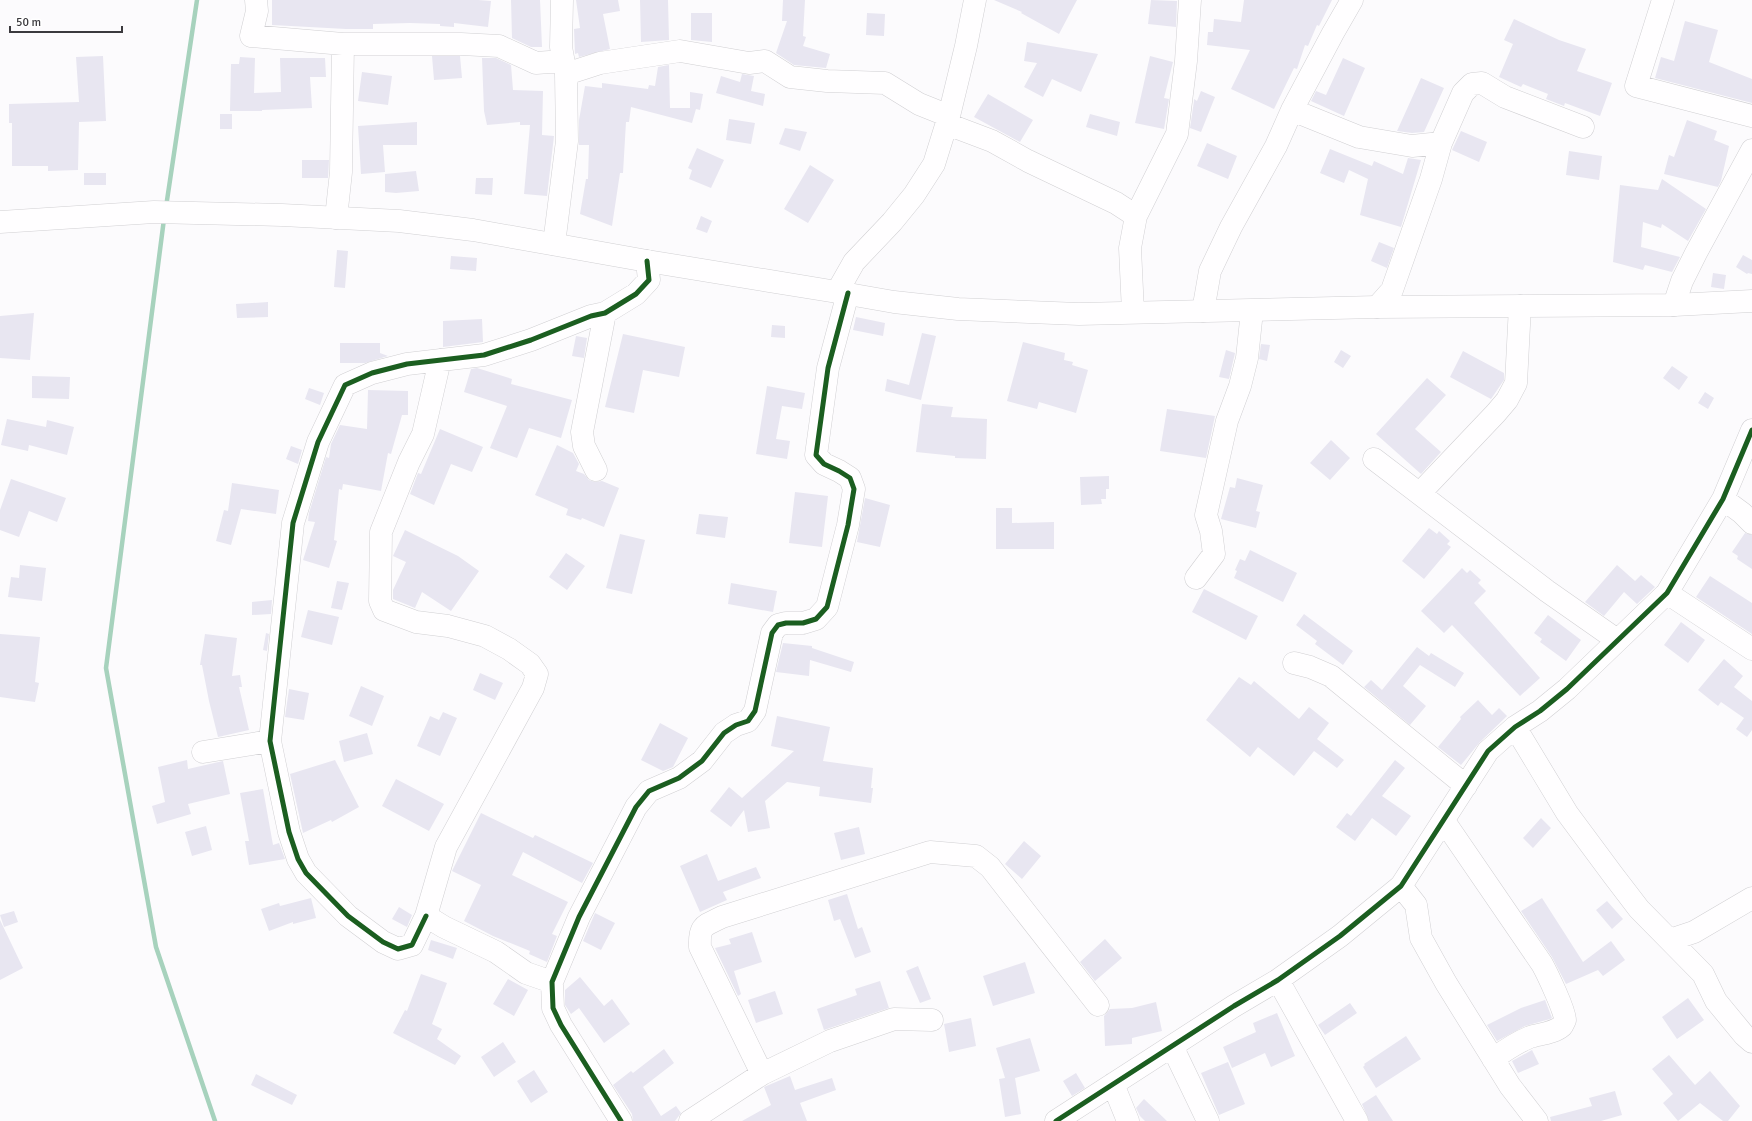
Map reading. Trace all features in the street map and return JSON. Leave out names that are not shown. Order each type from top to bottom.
[{"type":"street","points":[[256,0],[257,11],[251,36],[343,44],[461,44],[500,46],[536,63],[564,67],[680,51],[748,63],[765,61],[790,77],[828,81],[885,83],[948,120],[1028,161],[1116,203],[1136,216]]},
{"type":"street","points":[[554,244],[567,141],[562,0]]},
{"type":"street","points":[[621,1121],[558,1019],[553,1008],[552,982],[579,917],[636,806],[649,791],[679,778],[702,761],[724,733],[736,725],[748,721],[755,710],[772,633],[778,625],[786,623],[803,623],[816,619],[827,607],[848,525],[854,490],[850,478],[824,464],[816,455],[828,368],[843,292],[854,262],[892,222],[934,164],[948,120],[966,46],[975,0]]},
{"type":"street","points":[[1133,312],[1130,248],[1136,216],[1177,134],[1186,61],[1190,0]]},
{"type":"street","points":[[1203,311],[1210,271],[1231,228],[1276,146],[1292,110],[1352,0]]},
{"type":"street","points":[[1663,0],[1636,86],[1752,116]]},
{"type":"street","points":[[336,218],[341,172],[343,44]]},
{"type":"street","points":[[1377,306],[1392,290],[1431,179],[1441,143],[1463,93],[1472,84],[1482,83],[1505,97],[1583,127]]},
{"type":"street","points":[[1292,110],[1359,136],[1412,146],[1441,143]]},
{"type":"street","points":[[1674,305],[1682,281],[1696,253],[1752,150]]},
{"type":"street","points":[[0,222],[154,212],[399,221],[473,230],[647,261],[843,292],[894,302],[958,309],[1079,314],[1252,311],[1377,306],[1674,305],[1752,301]]},
{"type":"street","points":[[440,360],[423,434],[409,462],[381,532],[380,602],[384,610],[416,622],[448,626],[485,636],[509,649],[530,664],[536,674],[533,688],[446,847],[426,916],[412,945],[398,949],[383,942],[348,916],[306,873],[298,859],[289,832],[270,741],[293,523],[318,442],[345,385],[372,373],[407,364],[440,360],[484,355],[531,340],[591,316],[605,313],[636,294],[649,280],[647,261]]},
{"type":"street","points":[[1420,493],[1507,400],[1516,383],[1520,306]]},
{"type":"street","points":[[1196,578],[1214,554],[1211,531],[1206,515],[1227,421],[1240,386],[1247,358],[1252,311]]},
{"type":"street","points":[[596,470],[584,446],[582,432],[605,313]]},
{"type":"street","points":[[1056,1121],[1278,980],[1340,936],[1401,886],[1488,751],[1515,728],[1540,711],[1567,689],[1667,593],[1723,499],[1752,430]]},
{"type":"street","points":[[1374,459],[1420,493],[1462,528],[1547,591],[1618,640]]},
{"type":"street","points":[[1723,499],[1742,513],[1752,523]]},
{"type":"street","points":[[1667,593],[1752,649]]},
{"type":"street","points":[[1294,663],[1310,667],[1331,676],[1466,786]]},
{"type":"street","points":[[1515,728],[1567,812],[1631,898],[1703,974],[1716,1001],[1744,1035],[1752,1042]]},
{"type":"street","points":[[203,752],[270,741]]},
{"type":"street","points":[[1444,821],[1542,964],[1554,987],[1560,1007],[1565,1016],[1562,1026],[1529,1038],[1493,1059]]},
{"type":"street","points":[[762,1074],[700,947],[700,934],[704,926],[722,917],[930,852],[976,856],[990,867],[1098,1005]]},
{"type":"street","points":[[1401,886],[1416,905],[1421,938],[1446,983],[1510,1086],[1537,1121]]},
{"type":"street","points":[[1670,940],[1694,932],[1752,898]]},
{"type":"street","points":[[426,916],[444,927],[496,952],[526,973],[552,982]]},
{"type":"street","points":[[1278,980],[1353,1120]]},
{"type":"street","points":[[690,1121],[762,1074],[830,1041],[894,1019],[932,1020]]},
{"type":"street","points":[[1172,1046],[1208,1121]]},
{"type":"street","points":[[1113,1084],[1128,1121]]},
{"type":"building","points":[[272,0],[491,1],[488,27],[454,23],[454,27],[440,26],[440,24],[410,23],[373,24],[373,29],[346,29],[272,25]]},
{"type":"building","points":[[511,0],[540,0],[542,47],[531,47],[512,38]]},
{"type":"building","points":[[576,0],[618,0],[620,11],[603,14],[610,49],[579,57],[578,53],[575,54],[574,29],[580,28]]},
{"type":"building","points":[[640,0],[668,0],[669,40],[641,42]]},
{"type":"building","points":[[783,0],[805,0],[803,36],[806,37],[803,46],[830,54],[826,68],[794,65],[776,53],[787,21],[782,21]]},
{"type":"building","points":[[994,0],[1077,0],[1059,34],[1021,13],[1022,12]]},
{"type":"building","points":[[1151,0],[1177,1],[1176,27],[1148,24]]},
{"type":"building","points":[[1244,0],[1332,0],[1319,26],[1317,25],[1308,46],[1305,45],[1297,69],[1294,68],[1274,109],[1231,89],[1250,50],[1207,45],[1208,32],[1213,32],[1214,19],[1241,22]]},
{"type":"building","points":[[691,13],[712,13],[712,42],[691,40]]},
{"type":"building","points":[[867,13],[885,14],[884,36],[866,35]]},
{"type":"building","points":[[1514,19],[1559,40],[1586,49],[1577,71],[1612,83],[1600,116],[1565,103],[1564,106],[1546,99],[1548,94],[1523,84],[1521,87],[1499,77],[1513,44],[1504,40]]},
{"type":"building","points":[[1685,21],[1718,30],[1709,62],[1752,79],[1752,103],[1655,78],[1661,57],[1674,61]]},
{"type":"building","points":[[1027,42],[1098,54],[1081,92],[1052,79],[1043,97],[1024,87],[1037,63],[1024,61]]},
{"type":"building","points":[[103,56],[106,121],[79,122],[78,170],[48,171],[48,166],[12,166],[12,123],[9,123],[9,104],[79,102],[76,57]]},
{"type":"building","points":[[432,56],[460,56],[462,78],[434,80]]},
{"type":"building","points":[[1150,56],[1173,62],[1164,98],[1169,99],[1164,129],[1135,123]]},
{"type":"building","points":[[240,57],[255,58],[254,93],[281,92],[280,58],[325,58],[326,77],[310,77],[312,108],[230,111],[231,64],[239,64]]},
{"type":"building","points":[[482,58],[496,58],[511,65],[513,90],[543,91],[542,135],[554,136],[547,196],[524,194],[530,125],[520,125],[520,122],[487,125],[484,111]]},
{"type":"building","points":[[1343,58],[1365,68],[1344,116],[1311,101],[1316,91],[1326,95]]},
{"type":"building","points":[[669,65],[670,108],[690,108],[690,92],[703,94],[700,110],[696,109],[692,123],[631,107],[629,122],[626,122],[623,173],[620,173],[612,226],[580,214],[586,179],[588,179],[589,145],[579,145],[579,120],[585,86],[602,88],[602,83],[648,89],[649,85],[655,86],[658,67]]},
{"type":"building","points":[[362,72],[392,76],[388,105],[358,101]]},
{"type":"building","points":[[742,74],[754,76],[751,91],[765,94],[763,106],[716,93],[721,76],[740,82]]},
{"type":"building","points":[[1421,78],[1444,88],[1424,132],[1412,133],[1397,131]]},
{"type":"building","points":[[1201,91],[1215,97],[1201,132],[1190,128],[1194,99],[1197,101]]},
{"type":"building","points":[[988,94],[1033,120],[1020,142],[974,117]]},
{"type":"building","points":[[220,114],[232,114],[232,129],[220,129]]},
{"type":"building","points":[[1090,114],[1120,122],[1117,136],[1086,127]]},
{"type":"building","points":[[729,119],[755,123],[751,144],[726,140]]},
{"type":"building","points":[[1687,120],[1717,131],[1714,140],[1729,146],[1721,181],[1718,187],[1664,174],[1669,155],[1674,157]]},
{"type":"building","points":[[417,122],[417,145],[383,145],[385,172],[361,174],[358,126]]},
{"type":"building","points":[[785,128],[807,132],[800,151],[779,144]]},
{"type":"building","points":[[1461,131],[1487,142],[1479,162],[1452,150]]},
{"type":"building","points":[[1207,143],[1237,156],[1228,179],[1197,166]]},
{"type":"building","points":[[697,148],[724,160],[711,188],[689,179],[692,170],[688,168]]},
{"type":"building","points":[[1330,149],[1372,166],[1374,161],[1403,174],[1408,158],[1421,160],[1401,227],[1360,215],[1368,179],[1349,170],[1344,183],[1320,173]]},
{"type":"building","points":[[1569,151],[1602,156],[1599,180],[1566,175]]},
{"type":"building","points":[[302,160],[329,160],[328,178],[302,178]]},
{"type":"building","points":[[810,165],[834,180],[808,223],[784,209]]},
{"type":"building","points":[[416,171],[419,191],[396,193],[385,192],[385,174]]},
{"type":"building","points":[[84,173],[106,173],[106,185],[84,185]]},
{"type":"building","points":[[476,178],[493,178],[492,195],[475,194]]},
{"type":"building","points":[[1662,179],[1706,209],[1688,241],[1662,224],[1661,228],[1643,222],[1641,247],[1680,257],[1672,272],[1645,265],[1643,270],[1613,262],[1620,185],[1658,190]]},
{"type":"building","points":[[701,216],[712,221],[707,233],[696,229]]},
{"type":"building","points":[[1379,242],[1394,248],[1387,268],[1371,261]]},
{"type":"building","points":[[337,250],[348,251],[345,288],[334,287]]},
{"type":"building","points":[[1743,255],[1752,260],[1752,274],[1747,274],[1736,267]]},
{"type":"building","points":[[451,256],[477,258],[476,271],[450,269]]},
{"type":"building","points":[[1713,273],[1726,275],[1724,289],[1711,287]]},
{"type":"building","points":[[268,302],[268,317],[237,318],[236,304]]},
{"type":"building","points":[[34,313],[30,360],[0,358],[0,316]]},
{"type":"building","points":[[856,317],[885,323],[883,336],[853,330]]},
{"type":"building","points":[[482,319],[483,342],[443,347],[443,321]]},
{"type":"building","points":[[772,325],[785,326],[785,338],[771,337]]},
{"type":"building","points":[[922,333],[936,336],[921,400],[885,391],[887,379],[909,385]]},
{"type":"building","points":[[623,334],[685,347],[679,377],[643,370],[634,413],[605,407]]},
{"type":"building","points":[[576,336],[587,338],[584,358],[572,356]]},
{"type":"building","points":[[1023,342],[1065,353],[1064,360],[1073,362],[1072,365],[1088,370],[1076,413],[1039,402],[1037,409],[1007,401]]},
{"type":"building","points":[[340,343],[380,343],[380,353],[388,356],[365,363],[340,363]]},
{"type":"building","points":[[1261,344],[1270,345],[1267,361],[1259,359]]},
{"type":"building","points":[[1226,350],[1235,353],[1229,379],[1219,377]]},
{"type":"building","points":[[1341,350],[1351,356],[1343,368],[1334,362]]},
{"type":"building","points":[[1463,351],[1504,373],[1504,380],[1491,399],[1450,377]]},
{"type":"building","points":[[1672,366],[1688,377],[1679,390],[1663,378]]},
{"type":"building","points":[[477,368],[512,379],[511,384],[572,400],[561,438],[529,428],[517,458],[490,448],[507,406],[464,392],[471,369]]},
{"type":"building","points":[[32,376],[70,377],[69,399],[32,398]]},
{"type":"building","points":[[1427,378],[1446,395],[1415,429],[1441,452],[1421,474],[1376,434]]},
{"type":"building","points":[[767,386],[805,393],[802,409],[782,406],[776,439],[790,441],[787,459],[756,454]]},
{"type":"building","points":[[309,388],[324,393],[320,405],[305,399]]},
{"type":"building","points":[[368,390],[408,391],[408,415],[402,415],[391,454],[388,453],[381,491],[343,484],[342,490],[339,489],[334,540],[337,541],[329,568],[303,560],[315,522],[308,521],[309,513],[326,457],[329,458],[331,444],[340,425],[367,429]]},
{"type":"building","points":[[1705,392],[1714,398],[1708,409],[1698,403]]},
{"type":"building","points":[[922,404],[953,407],[951,417],[987,419],[986,459],[955,458],[955,456],[916,452]]},
{"type":"building","points":[[1167,409],[1215,416],[1206,458],[1160,451]]},
{"type":"building","points":[[7,419],[46,427],[47,420],[74,427],[67,455],[29,445],[28,451],[1,445]]},
{"type":"building","points":[[440,429],[483,447],[472,472],[451,464],[434,505],[410,494],[418,473],[421,474]]},
{"type":"building","points":[[1331,440],[1350,458],[1330,480],[1310,463]]},
{"type":"building","points":[[557,445],[573,453],[579,464],[576,471],[584,474],[589,480],[595,482],[602,481],[619,488],[604,527],[582,518],[581,520],[566,515],[568,509],[535,495]]},
{"type":"building","points":[[291,446],[302,450],[298,464],[286,459]]},
{"type":"building","points":[[1109,476],[1109,489],[1106,489],[1106,499],[1101,499],[1102,504],[1081,505],[1080,477]]},
{"type":"building","points":[[1237,478],[1263,485],[1256,511],[1260,512],[1256,528],[1221,519],[1230,487],[1235,488]]},
{"type":"building","points":[[11,479],[66,498],[57,522],[29,511],[19,537],[0,530],[0,510]]},
{"type":"building","points":[[232,483],[279,490],[276,514],[241,509],[231,545],[216,541],[224,510],[228,511]]},
{"type":"building","points":[[795,492],[828,496],[822,547],[789,543]]},
{"type":"building","points":[[865,498],[890,505],[880,547],[857,542]]},
{"type":"building","points":[[996,508],[1012,508],[1012,523],[1054,522],[1054,549],[996,549]]},
{"type":"building","points":[[699,514],[728,517],[725,538],[696,534]]},
{"type":"building","points":[[1429,528],[1437,534],[1439,531],[1450,541],[1447,544],[1451,547],[1424,579],[1402,561]]},
{"type":"building","points":[[405,530],[458,556],[479,571],[451,611],[422,592],[415,608],[393,599],[393,590],[406,562],[393,556]]},
{"type":"building","points":[[1745,533],[1752,535],[1752,569],[1737,559],[1738,556],[1732,552]]},
{"type":"building","points":[[620,534],[645,540],[632,594],[606,588]]},
{"type":"building","points":[[1250,550],[1297,573],[1283,602],[1234,578],[1237,571],[1235,570],[1240,559],[1245,561]]},
{"type":"building","points":[[566,553],[585,566],[567,590],[549,577]]},
{"type":"building","points":[[20,565],[46,568],[42,601],[8,597],[11,577],[19,578]]},
{"type":"building","points":[[1617,565],[1635,581],[1641,575],[1655,587],[1637,604],[1624,592],[1604,616],[1585,602]]},
{"type":"building","points":[[1462,568],[1467,573],[1470,570],[1481,580],[1478,583],[1486,591],[1474,603],[1540,678],[1520,696],[1452,625],[1444,633],[1421,611]]},
{"type":"building","points":[[1710,576],[1752,603],[1752,634],[1696,597]]},
{"type":"building","points":[[337,581],[349,583],[342,610],[331,608]]},
{"type":"building","points":[[731,583],[777,591],[773,612],[728,604]]},
{"type":"building","points":[[1204,589],[1258,616],[1246,640],[1192,612]]},
{"type":"building","points":[[272,600],[271,614],[252,615],[252,602]]},
{"type":"building","points":[[308,610],[339,617],[332,645],[301,637]]},
{"type":"building","points":[[1304,614],[1353,651],[1343,665],[1315,644],[1317,641],[1296,625]]},
{"type":"building","points":[[1548,615],[1581,640],[1566,661],[1540,642],[1542,639],[1534,633]]},
{"type":"building","points":[[1681,622],[1705,640],[1688,663],[1664,645]]},
{"type":"building","points":[[266,633],[269,634],[267,651],[263,650]]},
{"type":"building","points":[[0,634],[40,637],[35,682],[39,683],[35,702],[0,697]]},
{"type":"building","points":[[205,634],[237,638],[232,676],[240,675],[242,687],[239,687],[249,730],[218,737],[202,665],[200,665]]},
{"type":"building","points":[[783,643],[812,646],[812,648],[854,662],[851,672],[810,660],[809,676],[776,672]]},
{"type":"building","points":[[1417,647],[1429,656],[1431,653],[1464,673],[1455,687],[1420,665],[1403,686],[1426,706],[1410,725],[1364,687],[1371,680],[1382,690]]},
{"type":"building","points":[[1724,659],[1743,676],[1734,687],[1752,701],[1752,730],[1747,737],[1736,729],[1744,718],[1721,702],[1718,706],[1698,690]]},
{"type":"building","points":[[480,673],[503,683],[495,700],[473,690]]},
{"type":"building","points":[[1239,677],[1251,685],[1254,681],[1299,719],[1309,707],[1329,723],[1317,739],[1344,760],[1337,768],[1314,751],[1294,776],[1258,747],[1250,757],[1206,720]]},
{"type":"building","points":[[361,686],[384,696],[372,726],[349,716]]},
{"type":"building","points":[[289,689],[309,693],[304,720],[285,717]]},
{"type":"building","points":[[1478,700],[1492,715],[1499,708],[1507,716],[1480,742],[1461,765],[1438,747],[1461,719],[1460,717]]},
{"type":"building","points":[[443,712],[457,718],[440,756],[417,746],[430,716],[439,720]]},
{"type":"building","points":[[777,716],[830,727],[823,761],[873,768],[871,803],[819,796],[820,787],[787,782],[765,801],[770,828],[748,832],[744,810],[731,827],[710,811],[729,787],[742,798],[794,751],[771,746]]},
{"type":"building","points":[[660,723],[688,738],[673,767],[663,771],[641,760]]},
{"type":"building","points":[[367,733],[373,754],[344,762],[339,741]]},
{"type":"building","points":[[187,760],[188,769],[223,761],[230,794],[188,804],[191,814],[157,824],[152,806],[165,802],[158,767]]},
{"type":"building","points":[[335,760],[359,807],[332,822],[331,820],[303,833],[290,774]]},
{"type":"building","points":[[1395,760],[1405,768],[1382,796],[1411,816],[1396,836],[1372,818],[1355,841],[1336,827],[1347,813],[1351,816]]},
{"type":"building","points":[[396,779],[444,804],[429,831],[382,806]]},
{"type":"building","points":[[263,789],[273,845],[279,843],[285,859],[249,865],[245,841],[249,841],[240,793]]},
{"type":"building","points":[[481,813],[533,838],[535,835],[593,863],[582,883],[523,852],[512,875],[568,902],[552,934],[557,936],[547,962],[529,954],[530,951],[493,936],[464,921],[481,885],[452,871]]},
{"type":"building","points":[[1541,818],[1551,828],[1533,848],[1523,838]]},
{"type":"building","points":[[206,826],[212,850],[192,856],[185,832]]},
{"type":"building","points":[[859,827],[865,854],[841,860],[834,833]]},
{"type":"building","points":[[1024,841],[1041,856],[1022,879],[1005,864]]},
{"type":"building","points":[[707,854],[718,881],[756,867],[761,878],[723,892],[727,900],[700,912],[680,866]]},
{"type":"building","points":[[847,894],[858,929],[862,927],[871,952],[855,958],[840,919],[834,921],[828,900]]},
{"type":"building","points":[[311,898],[316,918],[293,924],[293,922],[269,931],[261,909],[279,903],[280,906]]},
{"type":"building","points":[[1542,898],[1583,962],[1611,941],[1625,960],[1603,976],[1598,970],[1566,984],[1552,957],[1521,911]]},
{"type":"building","points":[[1607,901],[1623,919],[1612,929],[1596,910]]},
{"type":"building","points":[[399,907],[412,915],[407,927],[392,919]]},
{"type":"building","points":[[14,911],[18,922],[4,927],[0,915]]},
{"type":"building","points":[[595,913],[615,923],[601,950],[583,941]]},
{"type":"building","points":[[0,920],[23,968],[0,980]]},
{"type":"building","points":[[752,932],[762,962],[734,971],[741,994],[738,996],[715,948],[731,944],[729,939]]},
{"type":"building","points":[[1105,939],[1122,958],[1095,981],[1080,962]]},
{"type":"building","points":[[431,940],[457,948],[453,959],[428,950]]},
{"type":"building","points":[[1025,962],[1035,993],[993,1006],[983,976]]},
{"type":"building","points":[[918,966],[931,999],[920,1003],[906,971]]},
{"type":"building","points":[[421,974],[447,983],[432,1024],[442,1029],[437,1039],[461,1056],[455,1065],[393,1033],[405,1010],[407,1011]]},
{"type":"building","points":[[580,977],[604,1006],[612,999],[630,1024],[604,1043],[579,1008],[571,1014],[565,1005],[565,990]]},
{"type":"building","points":[[508,979],[528,990],[514,1016],[493,1004]]},
{"type":"building","points":[[880,981],[889,1008],[824,1030],[817,1009],[857,995],[855,989]]},
{"type":"building","points":[[775,991],[783,1014],[756,1023],[748,1000]]},
{"type":"building","points":[[1688,998],[1704,1020],[1677,1039],[1662,1017]]},
{"type":"building","points":[[1545,1000],[1552,1018],[1550,1019],[1525,1026],[1497,1041],[1487,1025],[1521,1008]]},
{"type":"building","points":[[1156,1002],[1162,1031],[1132,1038],[1132,1044],[1105,1046],[1104,1016],[1110,1009],[1132,1008]]},
{"type":"building","points":[[1350,1003],[1357,1013],[1325,1035],[1318,1025]]},
{"type":"building","points":[[1277,1013],[1295,1056],[1271,1067],[1265,1053],[1232,1068],[1223,1047],[1256,1032],[1253,1023]]},
{"type":"building","points":[[971,1018],[976,1046],[949,1052],[944,1024]]},
{"type":"building","points":[[1406,1036],[1421,1059],[1376,1088],[1363,1067],[1365,1065],[1364,1064]]},
{"type":"building","points":[[1030,1038],[1040,1071],[1015,1078],[1021,1114],[1005,1117],[999,1079],[1005,1078],[996,1048]]},
{"type":"building","points":[[503,1042],[516,1062],[494,1077],[481,1057]]},
{"type":"building","points":[[664,1049],[674,1063],[643,1087],[661,1116],[676,1106],[681,1113],[675,1121],[633,1121],[632,1114],[613,1085],[631,1071],[633,1073]]},
{"type":"building","points":[[1532,1050],[1539,1064],[1518,1073],[1512,1061]]},
{"type":"building","points":[[1669,1055],[1695,1085],[1710,1071],[1740,1106],[1728,1121],[1723,1121],[1700,1103],[1678,1121],[1663,1103],[1673,1094],[1652,1069]]},
{"type":"building","points":[[1228,1062],[1245,1104],[1219,1115],[1201,1073]]},
{"type":"building","points":[[534,1070],[548,1092],[531,1103],[517,1081]]},
{"type":"building","points":[[1076,1073],[1085,1088],[1072,1096],[1063,1081]]},
{"type":"building","points":[[256,1074],[297,1095],[292,1105],[251,1085]]},
{"type":"building","points":[[790,1076],[795,1090],[832,1078],[836,1090],[800,1103],[807,1121],[742,1121],[771,1105],[764,1087]]},
{"type":"building","points":[[1615,1091],[1622,1115],[1601,1121],[1551,1121],[1550,1117],[1592,1106],[1589,1098]]},
{"type":"building","points":[[1376,1095],[1393,1121],[1369,1121],[1362,1104]]},
{"type":"building","points":[[1144,1099],[1167,1121],[1145,1121],[1140,1116],[1136,1108]]},
{"type":"waterway","points":[[166,207],[197,0]]},
{"type":"waterway","points":[[164,219],[106,668],[156,947],[215,1121]]},
{"type":"cycle path","points":[[426,916],[412,945],[398,949],[383,942],[348,916],[306,873],[298,859],[289,832],[270,741],[293,523],[318,442],[345,385],[372,373],[407,364],[484,355],[531,340],[591,316],[605,313],[636,294],[649,280],[647,261]]},
{"type":"cycle path","points":[[621,1121],[561,1025],[553,1008],[552,982],[579,917],[636,807],[649,791],[679,778],[702,761],[724,733],[736,725],[748,721],[755,711],[772,633],[778,625],[786,623],[803,623],[816,619],[827,607],[848,525],[854,489],[850,478],[824,464],[816,455],[828,368],[848,293]]},
{"type":"cycle path","points":[[1056,1121],[1234,1006],[1278,980],[1340,936],[1401,886],[1488,751],[1515,727],[1540,711],[1567,689],[1667,593],[1723,499],[1752,430]]}]
